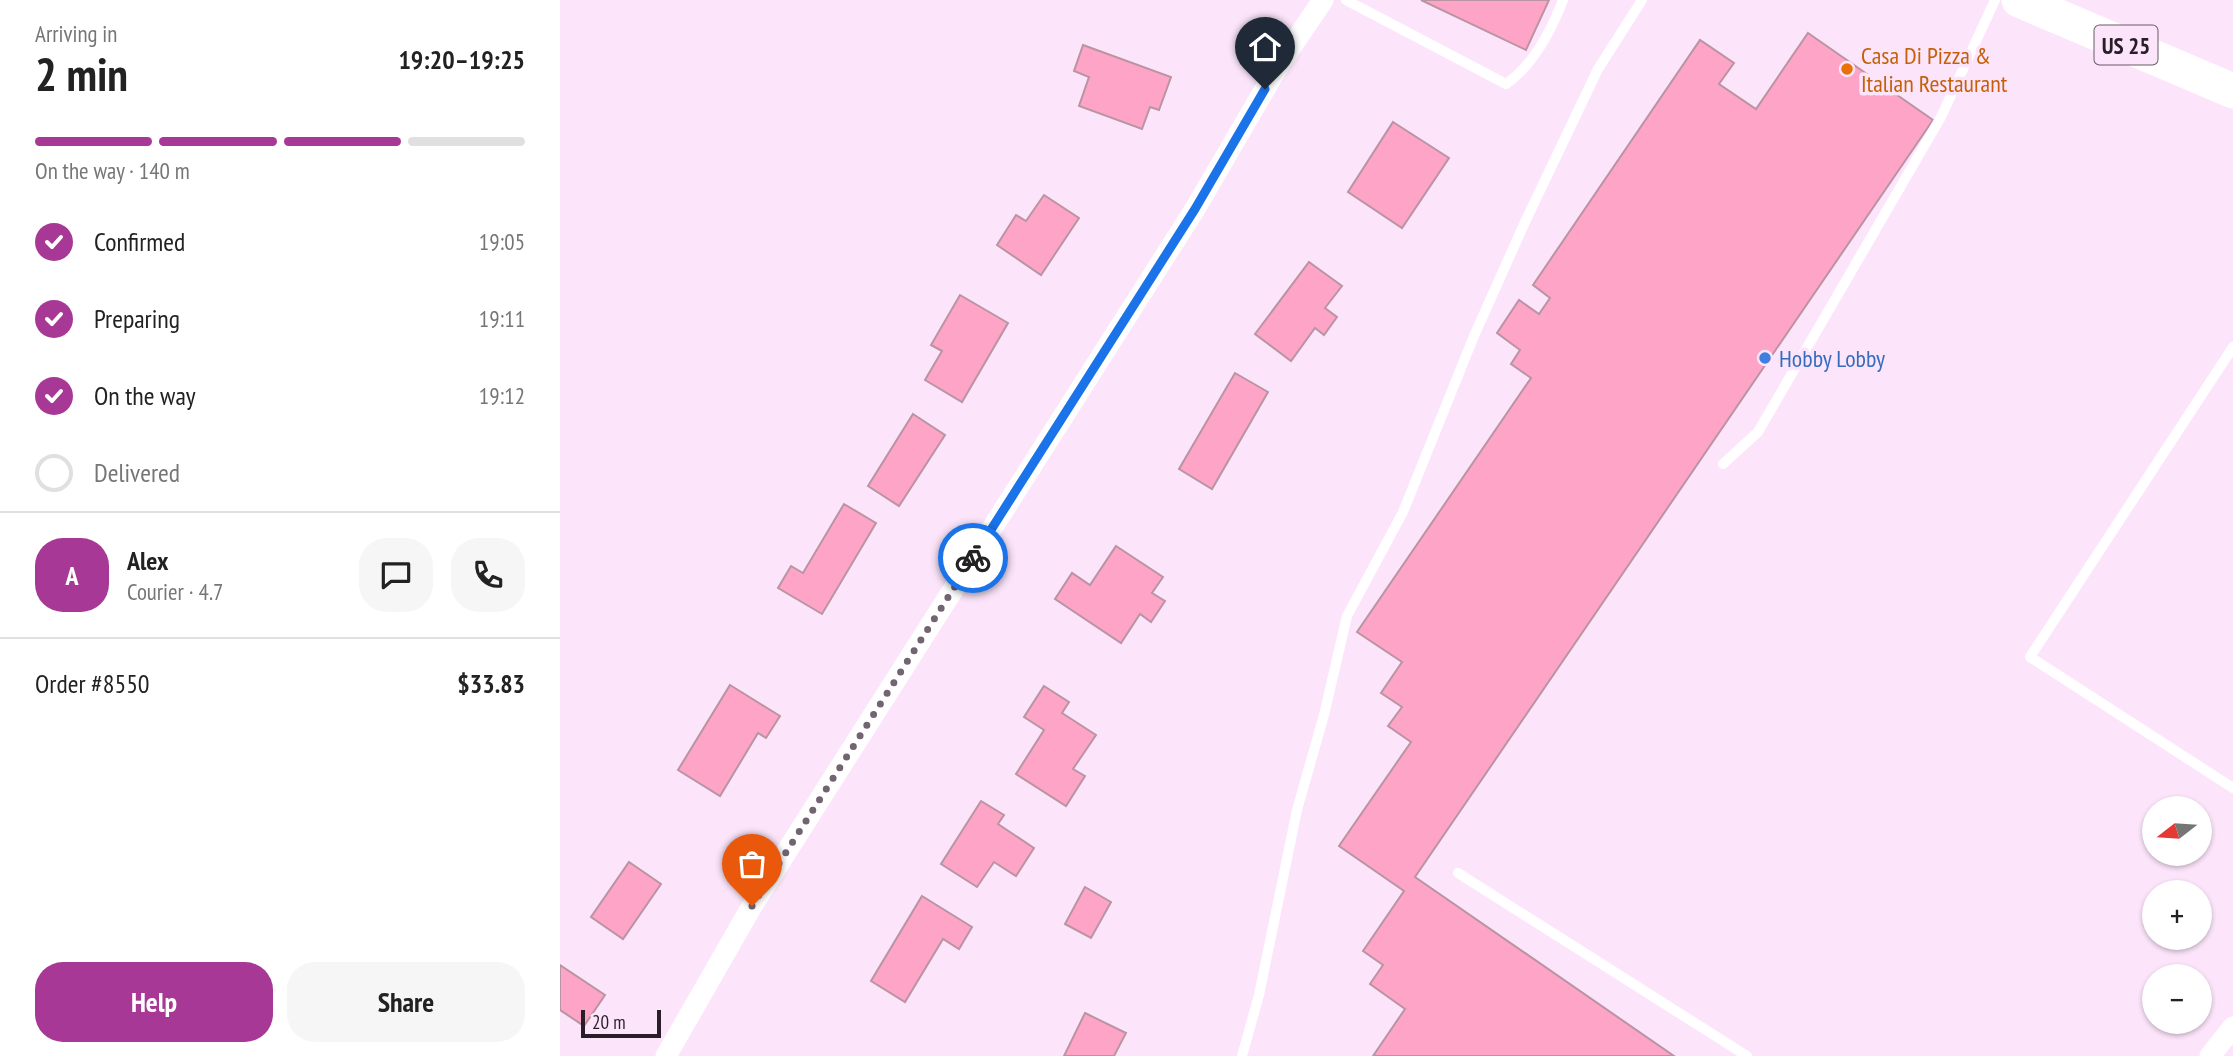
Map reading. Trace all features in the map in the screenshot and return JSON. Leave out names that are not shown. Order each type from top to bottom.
[{"type":"main road","name":"US 25","points":[[2019,0],[2233,90]]},
{"type":"street","points":[[666,1056],[752,906],[1195,209],[1279,65],[1323,0]]},
{"type":"street","points":[[2210,1056],[2233,1027]]},
{"type":"lane","points":[[1346,0],[1506,84],[1519,75],[1552,30],[1563,0]]},
{"type":"lane","points":[[1242,1056],[1259,995],[1297,810],[1324,715],[1347,616],[1403,512],[1474,336],[1581,104],[1598,69],[1642,0]]},
{"type":"lane","points":[[1723,464],[1758,432],[1764,422],[1941,117],[1995,0]]},
{"type":"lane","points":[[2233,347],[2031,657],[2233,788]]},
{"type":"lane","points":[[1458,873],[1747,1056]]},
{"type":"building","points":[[1421,0],[1549,0],[1526,50]]},
{"type":"building","points":[[1808,33],[1933,120],[1415,877],[1674,1056],[1373,1056],[1405,1009],[1370,984],[1383,965],[1363,951],[1404,891],[1339,846],[1411,742],[1388,726],[1402,707],[1381,693],[1402,662],[1357,632],[1531,378],[1511,364],[1520,350],[1497,333],[1519,300],[1539,314],[1550,298],[1533,285],[1700,40],[1734,63],[1719,84],[1756,109]]},
{"type":"building","points":[[1083,45],[1171,77],[1159,110],[1150,107],[1142,129],[1079,106],[1089,77],[1074,71]]},
{"type":"building","points":[[1393,122],[1449,158],[1402,228],[1348,192]]},
{"type":"building","points":[[1044,195],[1079,218],[1041,275],[997,245],[1016,215],[1026,221]]},
{"type":"building","points":[[1309,262],[1342,286],[1325,308],[1337,317],[1324,335],[1315,328],[1291,361],[1255,334]]},
{"type":"building","points":[[960,295],[1008,323],[962,402],[925,380],[942,351],[931,345]]},
{"type":"building","points":[[1235,373],[1268,392],[1212,489],[1179,469]]},
{"type":"building","points":[[913,414],[945,435],[899,506],[868,486]]},
{"type":"building","points":[[844,504],[876,523],[822,614],[778,588],[791,566],[803,573]]},
{"type":"building","points":[[1116,546],[1163,577],[1152,593],[1165,601],[1151,622],[1140,614],[1121,643],[1055,599],[1072,573],[1090,585]]},
{"type":"building","points":[[730,685],[780,716],[766,738],[758,733],[720,796],[678,770]]},
{"type":"building","points":[[1044,686],[1069,702],[1062,713],[1096,735],[1073,769],[1085,776],[1066,806],[1016,774],[1044,730],[1024,717]]},
{"type":"building","points":[[981,801],[1004,815],[998,824],[1034,848],[1016,876],[994,862],[977,887],[941,864]]},
{"type":"building","points":[[629,862],[661,884],[623,939],[591,917]]},
{"type":"building","points":[[1085,887],[1111,902],[1091,938],[1065,924]]},
{"type":"building","points":[[922,896],[972,927],[959,949],[943,939],[905,1002],[871,981]]},
{"type":"building","points":[[560,965],[605,995],[584,1026],[560,1010]]},
{"type":"building","points":[[1085,1013],[1126,1033],[1114,1056],[1064,1056]]},
{"type":"way so far","points":[[752,906],[973,558]]},
{"type":"place","name":"Casa Di Pizza & Italian Restaurant","points":[[1847,69]]},
{"type":"place","name":"Hobby Lobby","points":[[1765,358]]},
{"type":"route","points":[[973,558],[1195,209],[1265,89]]}]
